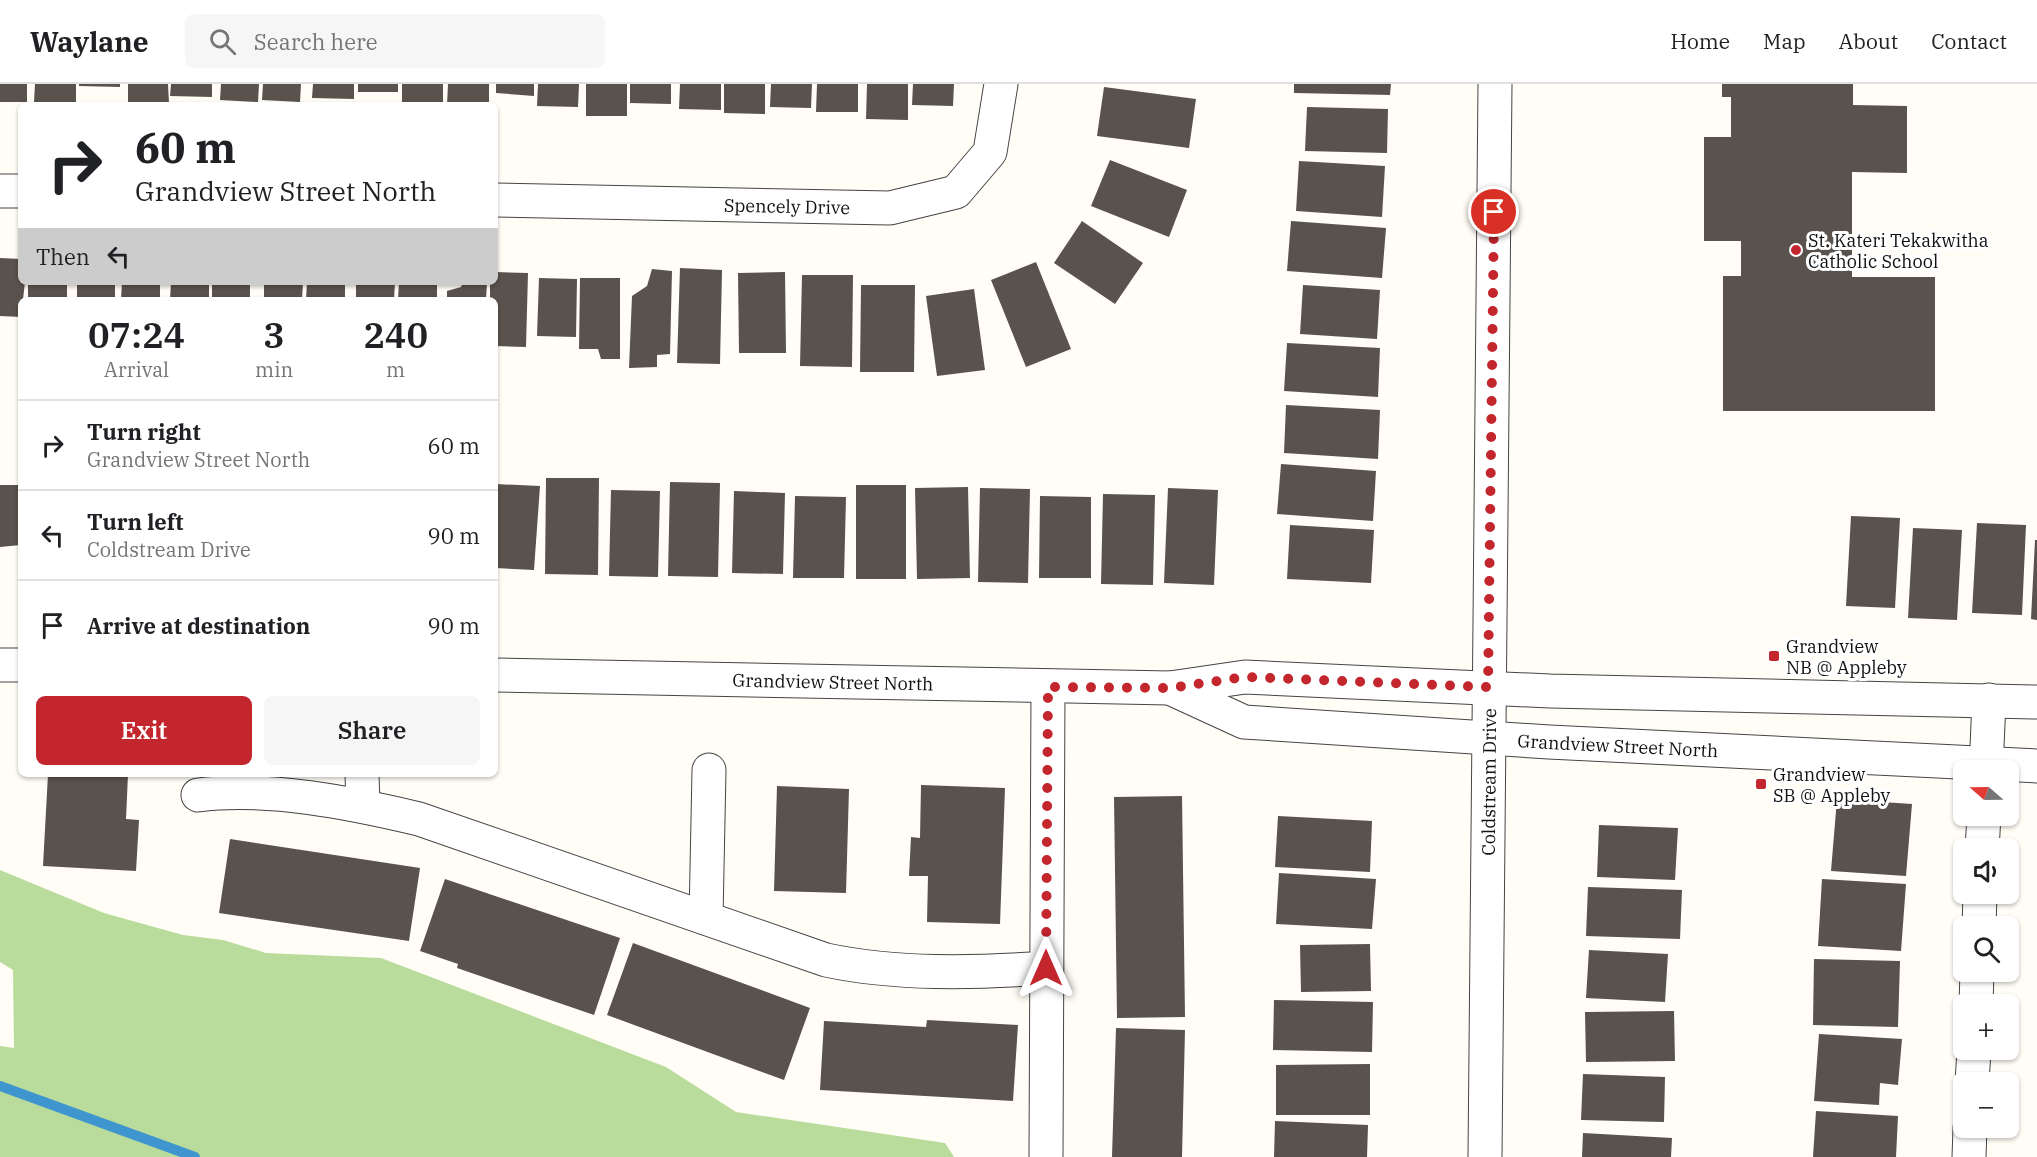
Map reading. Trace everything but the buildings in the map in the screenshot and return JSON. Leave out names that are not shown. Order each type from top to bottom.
[{"type":"street","name":"Spencely Drive","points":[[498,200],[890,208],[956,192],[990,152],[1001,84]]},
{"type":"street","name":"Coldstream Drive","points":[[1485,1157],[1495,84]]},
{"type":"street","points":[[0,191],[18,191]]},
{"type":"street","points":[[0,665],[18,665]]},
{"type":"street","name":"Grandview Street North","points":[[498,675],[1170,688],[1245,677],[1550,691],[2037,702]]},
{"type":"street","points":[[1046,1157],[1048,687]]},
{"type":"street","name":"Grandview Street North","points":[[1170,688],[1244,722],[1953,765]]},
{"type":"street","points":[[1986,760],[1989,700]]},
{"type":"street","name":"Grandview Street North","points":[[2019,766],[2037,766]]},
{"type":"street","points":[[706,918],[709,770]]},
{"type":"street","points":[[363,777],[363,806]]},
{"type":"street","points":[[198,795],[232,790],[363,806],[419,819],[826,960],[862,968],[1000,971],[1046,968]]},
{"type":"street","points":[[1969,1157],[1970,1138]]},
{"type":"green space","points":[[0,870],[104,913],[183,935],[223,940],[266,953],[381,958],[666,1067],[736,1112],[945,1143],[954,1157],[0,1157],[0,1046],[14,1048],[13,970],[0,962]]},
{"type":"waterway","points":[[0,1086],[195,1157]]},
{"type":"place","name":"St. Kateri Tekakwitha Catholic School","points":[[1796,250]]},
{"type":"place","name":"Grandview NB @ Appleby","points":[[1774,656]]},
{"type":"place","name":"Grandview SB @ Appleby","points":[[1761,784]]},
{"type":"route","points":[[1046,968],[1048,687],[1170,688],[1245,677],[1488,687],[1494,212]]}]
